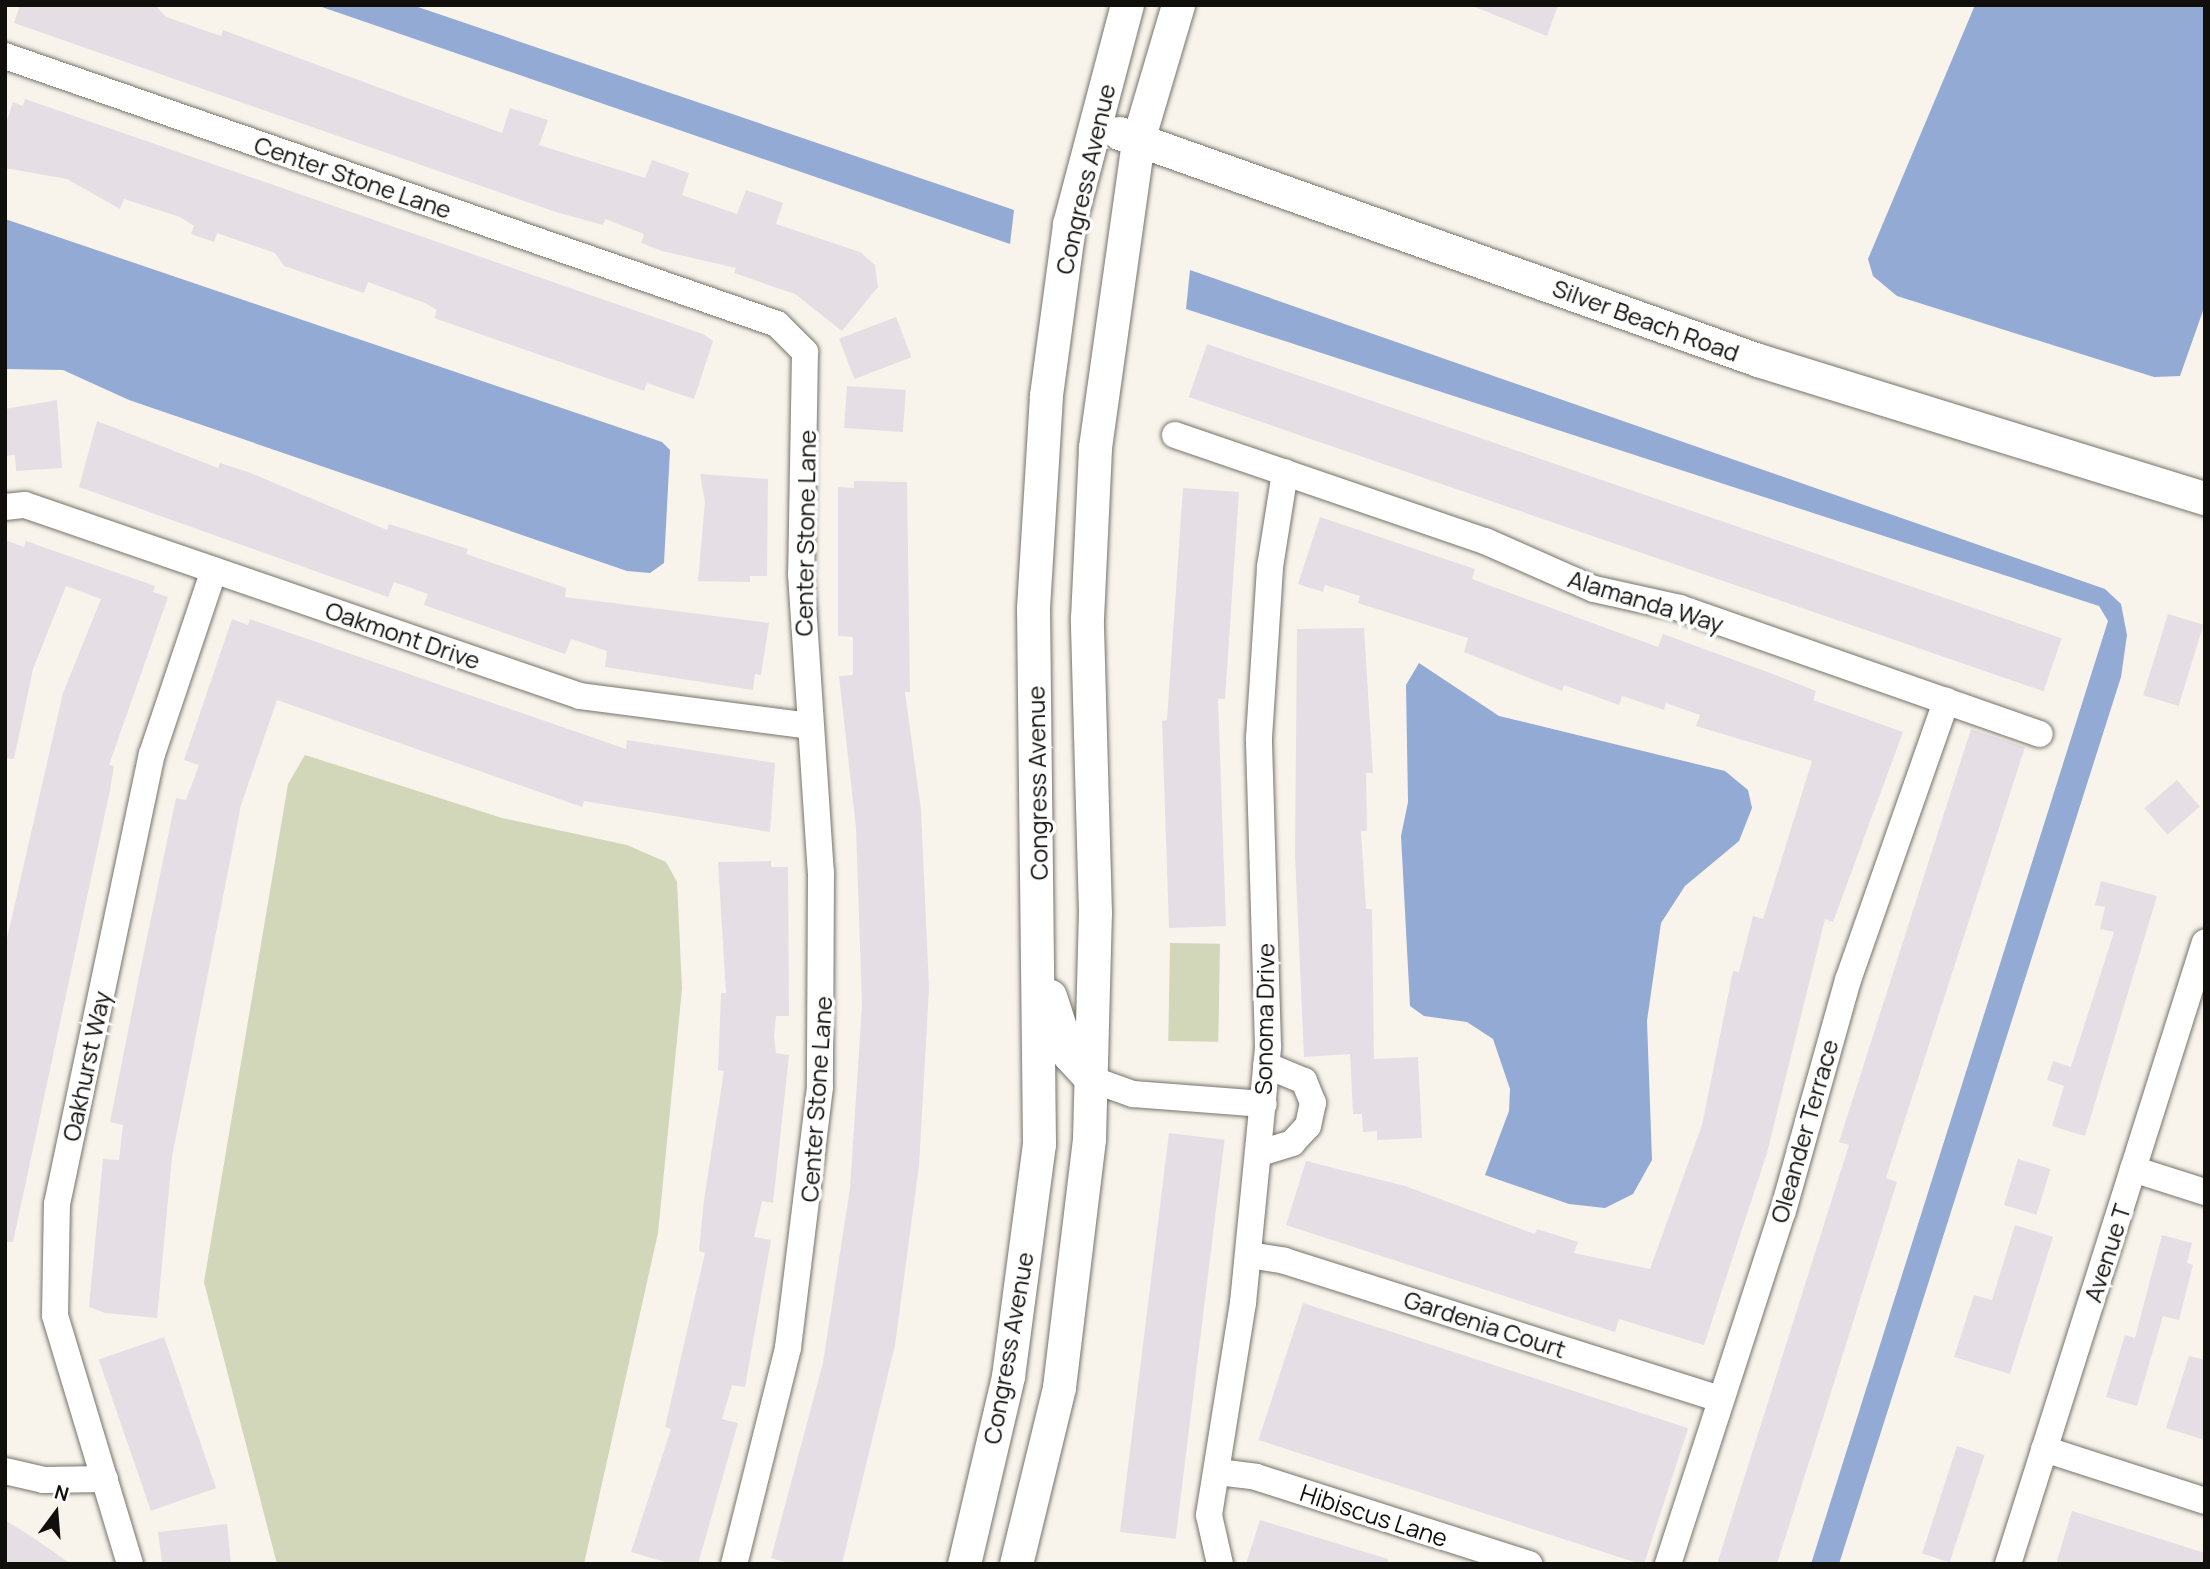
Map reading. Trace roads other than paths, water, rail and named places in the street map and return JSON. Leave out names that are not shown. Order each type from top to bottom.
[{"type":"street","name":"Congress Avenue","points":[[964,1564],[1008,1376],[1039,1144],[1040,960],[1033,607],[1044,422],[1069,224],[1127,5]]},
{"type":"street","name":"Congress Avenue","points":[[1016,1564],[1059,1387],[1091,1079],[1096,914],[1087,618],[1095,447],[1138,139],[1178,5]]},
{"type":"street","name":"Center Stone Lane","points":[[5,56],[789,330],[809,367],[800,574],[824,949],[813,1161],[788,1349],[734,1564]]},
{"type":"street","name":"Silver Beach Road","points":[[1094,124],[1758,360],[2205,498]]},
{"type":"street","name":"Alamanda Way","points":[[1175,435],[1485,541],[1594,589],[1679,608],[2040,734]]},
{"type":"street","name":"Sonoma Drive","points":[[1220,1564],[1209,1515],[1218,1472],[1249,1255],[1264,1104],[1266,1065],[1259,738],[1270,567],[1284,471]]},
{"type":"street","name":"Oakmont Drive","points":[[5,507],[25,505],[580,696],[810,726]]},
{"type":"street","name":"Oakhurst Way","points":[[130,1564],[55,1315],[57,1204],[152,754],[214,570]]},
{"type":"street","name":"Oleander Terrace","points":[[1668,1564],[1849,980],[1946,701]]},
{"type":"street","name":"Avenue T","points":[[2008,1564],[2205,942]]},
{"type":"street","points":[[1040,960],[1069,1055],[1091,1079],[1133,1094],[1264,1104]]},
{"type":"street","points":[[1261,1153],[1292,1143],[1308,1126],[1313,1103],[1304,1081],[1266,1065]]},
{"type":"street","points":[[2133,1169],[2205,1192]]},
{"type":"street","name":"Gardenia Court","points":[[1249,1255],[1285,1261],[1720,1399]]},
{"type":"street","points":[[2044,1449],[2205,1501]]},
{"type":"street","points":[[5,1471],[43,1480],[105,1479]]},
{"type":"street","name":"Hibiscus Lane","points":[[1218,1472],[1256,1477],[1529,1564]]},
{"type":"water","points":[[316,5],[412,5],[1014,210],[1010,244]]},
{"type":"water","points":[[1975,5],[2205,5],[2205,305],[2180,376],[2154,377],[1897,296],[1873,276],[1868,259]]},
{"type":"water","points":[[5,219],[662,442],[670,450],[664,563],[650,573],[627,571],[129,400],[63,370],[5,369]]},
{"type":"water","points":[[1190,270],[2105,589],[2121,604],[2127,635],[2121,677],[1839,1564],[1811,1564],[2108,621],[2099,606],[1186,309]]},
{"type":"water","points":[[1419,663],[1499,716],[1725,771],[1748,790],[1752,808],[1739,841],[1685,886],[1661,923],[1647,1021],[1652,1160],[1633,1194],[1605,1208],[1569,1204],[1485,1175],[1509,1111],[1510,1089],[1493,1039],[1467,1022],[1424,1016],[1410,1006],[1401,836],[1408,802],[1406,685]]}]
